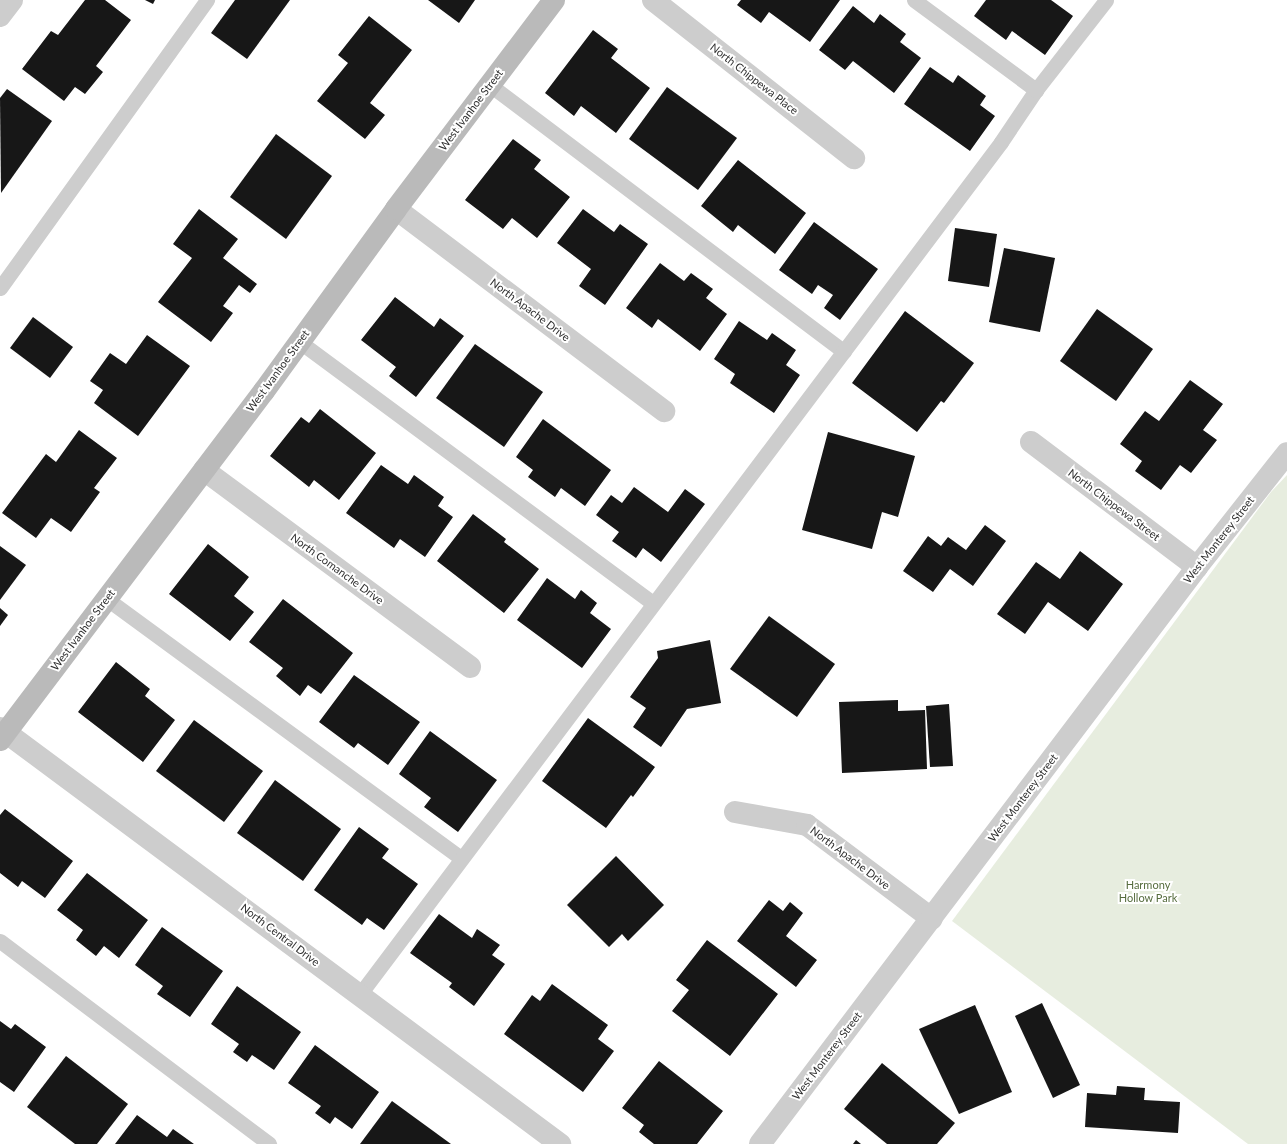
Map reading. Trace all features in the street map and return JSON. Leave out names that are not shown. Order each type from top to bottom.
[{"type":"street","points":[[0,16],[12,0]]},
{"type":"street","name":"West Ivanhoe Street","points":[[2,733],[107,599],[300,342],[396,209],[554,0]]},
{"type":"street","name":"North Chippewa Place","points":[[653,0],[854,158]]},
{"type":"street","name":"North Apache Drive","points":[[396,209],[664,411]]},
{"type":"street","name":"North Chippewa Street","points":[[1031,442],[1197,567]]},
{"type":"street","name":"West Monterey Street","points":[[760,1144],[932,919],[1197,567],[1287,453]]},
{"type":"street","name":"North Comanche Drive","points":[[204,470],[470,667]]},
{"type":"street","name":"North Central Drive","points":[[2,733],[360,994],[560,1144]]},
{"type":"street","name":"North Apache Drive","points":[[735,812],[807,825],[932,919]]},
{"type":"lane","points":[[0,288],[207,0]]},
{"type":"lane","points":[[914,0],[1036,90]]},
{"type":"lane","points":[[360,994],[653,603],[844,352],[1001,142],[1036,90],[1106,0]]},
{"type":"lane","points":[[490,85],[844,352]]},
{"type":"lane","points":[[300,342],[653,603]]},
{"type":"lane","points":[[107,599],[461,858]]},
{"type":"lane","points":[[0,941],[269,1144]]},
{"type":"green space","name":"Harmony Hollow Park","points":[[1287,475],[1287,1144],[1248,1144],[952,921],[1271,492]]},
{"type":"building","points":[[85,0],[105,0],[131,20],[96,66],[103,72],[85,94],[75,87],[64,101],[22,69],[51,31],[58,35]]},
{"type":"building","points":[[145,0],[155,0],[153,4]]},
{"type":"building","points":[[235,0],[290,0],[247,59],[211,33]]},
{"type":"building","points":[[428,0],[475,0],[459,23]]},
{"type":"building","points":[[741,0],[840,0],[810,42],[769,12],[761,23],[737,5]]},
{"type":"building","points":[[986,0],[1051,0],[1073,16],[1045,55],[1012,31],[1006,40],[974,16]]},
{"type":"building","points":[[853,6],[874,23],[880,14],[906,34],[900,42],[921,58],[894,93],[853,61],[845,70],[819,50]]},
{"type":"building","points":[[369,16],[412,50],[370,103],[385,115],[365,139],[317,101],[348,63],[338,55]]},
{"type":"building","points":[[593,30],[618,49],[611,58],[650,88],[616,133],[581,106],[574,116],[545,93]]},
{"type":"building","points":[[930,67],[953,83],[958,75],[986,96],[980,105],[995,116],[970,151],[904,104]]},
{"type":"building","points":[[667,87],[737,138],[698,190],[629,139]]},
{"type":"building","points":[[7,89],[52,121],[1,193],[0,98]]},
{"type":"building","points":[[276,134],[332,176],[286,239],[230,197]]},
{"type":"building","points":[[513,139],[541,160],[534,169],[570,197],[537,238],[512,218],[503,229],[465,200]]},
{"type":"building","points":[[738,160],[806,213],[775,254],[738,225],[733,232],[701,206]]},
{"type":"building","points":[[199,209],[238,239],[223,258],[257,284],[250,293],[239,285],[223,306],[233,313],[211,342],[158,302],[192,258],[173,244]]},
{"type":"building","points":[[583,209],[614,232],[620,224],[648,244],[605,305],[579,286],[591,269],[557,243]]},
{"type":"building","points":[[814,222],[878,269],[840,320],[824,308],[833,295],[818,285],[812,294],[779,270]]},
{"type":"building","points":[[955,228],[997,234],[989,287],[948,281]]},
{"type":"building","points":[[1004,248],[1055,258],[1040,332],[989,322]]},
{"type":"building","points":[[660,263],[684,281],[691,273],[713,289],[706,298],[727,314],[700,351],[658,319],[652,328],[626,308]]},
{"type":"building","points":[[395,297],[434,327],[440,318],[464,336],[416,397],[389,376],[396,367],[361,340]]},
{"type":"building","points":[[1097,309],[1153,349],[1116,401],[1060,361]]},
{"type":"building","points":[[905,311],[974,363],[944,403],[941,401],[917,432],[852,383]]},
{"type":"building","points":[[33,317],[73,347],[50,378],[10,348]]},
{"type":"building","points":[[739,321],[767,340],[772,333],[796,350],[786,365],[800,375],[774,413],[730,383],[735,374],[714,359]]},
{"type":"building","points":[[147,335],[190,366],[138,436],[94,403],[103,390],[90,381],[110,353],[126,364]]},
{"type":"building","points":[[475,344],[543,392],[504,447],[436,398]]},
{"type":"building","points":[[1190,380],[1223,404],[1203,430],[1217,440],[1191,473],[1180,465],[1161,490],[1135,471],[1142,461],[1120,444],[1145,411],[1159,421]]},
{"type":"building","points":[[320,409],[376,453],[339,500],[314,480],[309,487],[270,456],[301,417],[309,423]]},
{"type":"building","points":[[543,419],[611,470],[585,506],[561,488],[555,497],[528,477],[533,470],[516,457]]},
{"type":"building","points":[[79,430],[117,458],[94,488],[100,492],[71,532],[51,518],[36,538],[2,513],[46,454],[56,462]]},
{"type":"building","points":[[828,432],[915,456],[898,517],[882,512],[872,549],[802,530]]},
{"type":"building","points":[[381,465],[408,484],[414,475],[444,497],[438,506],[453,517],[425,557],[400,539],[394,548],[346,513]]},
{"type":"building","points":[[634,487],[668,512],[685,489],[705,504],[661,562],[643,548],[636,558],[612,541],[619,532],[596,515],[611,495],[622,503]]},
{"type":"building","points":[[473,514],[506,539],[504,542],[539,569],[504,613],[437,561]]},
{"type":"building","points":[[985,525],[1006,541],[973,586],[950,569],[933,592],[903,571],[928,536],[941,546],[948,537],[966,550]]},
{"type":"building","points":[[208,544],[249,577],[234,596],[254,612],[230,641],[169,594]]},
{"type":"building","points":[[0,546],[26,565],[0,600]]},
{"type":"building","points":[[1080,551],[1123,584],[1088,631],[1048,602],[1025,634],[997,614],[1036,562],[1060,579]]},
{"type":"building","points":[[547,578],[575,599],[581,590],[597,603],[590,613],[611,629],[582,668],[517,620]]},
{"type":"building","points":[[283,599],[353,653],[321,694],[308,685],[300,696],[276,676],[283,668],[249,642]]},
{"type":"building","points":[[0,608],[8,615],[0,626]]},
{"type":"building","points":[[769,616],[835,664],[797,717],[730,669]]},
{"type":"building","points":[[710,640],[721,703],[687,709],[661,747],[633,727],[646,708],[630,697],[658,658],[657,651]]},
{"type":"building","points":[[116,662],[150,689],[145,696],[175,720],[143,762],[78,712]]},
{"type":"building","points":[[354,675],[420,722],[388,765],[358,743],[354,748],[319,722]]},
{"type":"building","points":[[898,700],[898,711],[925,710],[927,769],[842,773],[839,702]]},
{"type":"building","points":[[949,704],[953,766],[930,767],[926,706]]},
{"type":"building","points":[[588,718],[655,767],[633,797],[631,795],[606,828],[542,781]]},
{"type":"building","points":[[194,720],[263,771],[224,822],[156,771]]},
{"type":"building","points":[[430,731],[497,780],[458,832],[424,807],[431,798],[399,774]]},
{"type":"building","points":[[275,780],[341,829],[303,881],[237,833]]},
{"type":"building","points":[[5,809],[73,861],[45,898],[22,881],[18,887],[0,873],[0,815]]},
{"type":"building","points":[[359,827],[389,849],[382,858],[418,884],[384,930],[367,918],[362,925],[314,890]]},
{"type":"building","points":[[616,856],[664,905],[628,941],[622,934],[609,947],[567,905]]},
{"type":"building","points":[[87,873],[148,920],[119,958],[104,946],[96,956],[76,940],[83,930],[57,910]]},
{"type":"building","points":[[769,900],[783,911],[790,902],[803,913],[786,936],[817,960],[796,987],[737,941]]},
{"type":"building","points":[[439,914],[472,938],[477,929],[500,945],[492,955],[505,964],[474,1006],[449,987],[452,983],[410,953]]},
{"type":"building","points":[[162,927],[223,971],[190,1017],[157,994],[163,986],[135,965]]},
{"type":"building","points":[[707,940],[778,994],[730,1056],[672,1011],[689,990],[676,980]]},
{"type":"building","points":[[552,984],[608,1025],[598,1039],[614,1051],[583,1092],[504,1034],[532,995],[540,1001]]},
{"type":"building","points":[[237,986],[301,1032],[274,1070],[252,1055],[247,1062],[233,1052],[239,1044],[211,1024]]},
{"type":"building","points":[[1042,1003],[1080,1085],[1053,1098],[1015,1016]]},
{"type":"building","points":[[975,1005],[1012,1092],[959,1114],[919,1029]]},
{"type":"building","points":[[0,1021],[11,1029],[15,1024],[46,1047],[14,1092],[0,1082]]},
{"type":"building","points":[[315,1045],[379,1092],[352,1129],[335,1117],[330,1124],[315,1113],[321,1106],[288,1083]]},
{"type":"building","points":[[66,1056],[128,1104],[97,1144],[75,1144],[27,1107]]},
{"type":"building","points":[[659,1061],[723,1111],[697,1144],[654,1144],[639,1132],[644,1125],[622,1108]]},
{"type":"building","points":[[882,1063],[955,1123],[937,1144],[887,1144],[844,1109]]},
{"type":"building","points":[[1117,1086],[1145,1088],[1144,1100],[1180,1102],[1178,1133],[1085,1127],[1087,1093],[1116,1095]]},
{"type":"building","points":[[392,1101],[451,1144],[360,1144]]},
{"type":"building","points":[[137,1115],[167,1137],[173,1129],[194,1144],[115,1144]]},
{"type":"building","points":[[856,1140],[861,1144],[853,1144]]}]
